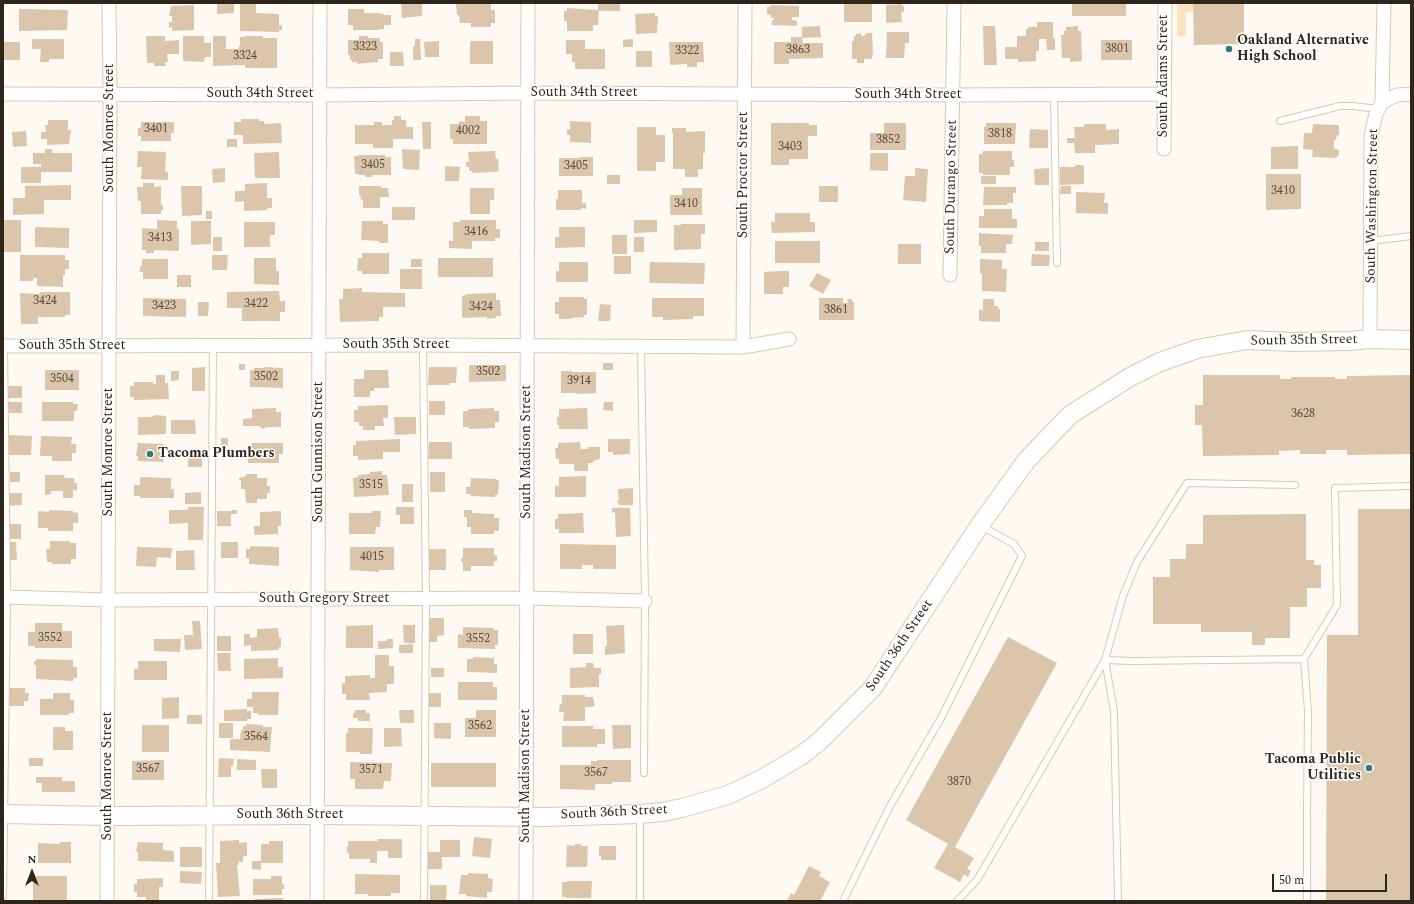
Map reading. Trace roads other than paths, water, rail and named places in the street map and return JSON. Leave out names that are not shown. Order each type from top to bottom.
[{"type":"street","name":"South Monroe Street","points":[[107,901],[109,600],[109,3]]},
{"type":"street","name":"South Gunnison Street","points":[[317,901],[320,3]]},
{"type":"street","name":"South Madison Street","points":[[526,901],[528,3]]},
{"type":"street","name":"South Proctor Street","points":[[743,347],[745,3]]},
{"type":"street","name":"South Durango Street","points":[[950,276],[954,3]]},
{"type":"street","name":"South Adams Street","points":[[1164,148],[1165,3]]},
{"type":"street","name":"South Washington Street","points":[[1370,340],[1371,135],[1381,105],[1384,3]]},
{"type":"street","name":"South 34th Street","points":[[3,94],[1164,94]]},
{"type":"street","points":[[1381,105],[1397,94],[1411,94]]},
{"type":"street","name":"South 35th Street","points":[[3,346],[423,345],[743,347],[789,339]]},
{"type":"street","name":"South 35th Street","points":[[1197,349],[1247,340],[1411,340]]},
{"type":"street","name":"South 36th Street","points":[[3,814],[108,816],[318,815],[527,817],[640,814],[682,808],[728,794],[762,779],[786,766],[822,740],[872,689],[980,525],[1026,461],[1070,415],[1130,377],[1160,362],[1197,349]]},
{"type":"street","name":"South Gregory Street","points":[[5,597],[109,600],[318,598],[426,600],[527,598],[645,600]]},
{"type":"lane","points":[[1054,95],[1057,263]]},
{"type":"lane","points":[[1280,121],[1340,106],[1381,105]]},
{"type":"lane","points":[[1371,241],[1411,236]]},
{"type":"lane","points":[[209,901],[212,599],[212,345]]},
{"type":"lane","points":[[423,345],[426,600],[424,901]]},
{"type":"lane","points":[[3,346],[5,597],[3,896]]},
{"type":"lane","points":[[641,346],[645,600],[644,773]]},
{"type":"lane","points":[[957,901],[977,880],[1105,660],[1124,596],[1137,562],[1187,483],[1295,485]]},
{"type":"lane","points":[[1307,901],[1308,711],[1304,659],[1337,605],[1336,488],[1411,486]]},
{"type":"lane","points":[[843,901],[890,806],[941,718],[1022,556],[1014,544],[980,525]]},
{"type":"lane","points":[[1105,660],[1304,659]]},
{"type":"lane","points":[[1105,660],[1114,711],[1118,901]]},
{"type":"lane","points":[[640,814],[640,901]]},
{"type":"place","name":"Oakland Alternative High School","points":[[1229,49]]},
{"type":"place","name":"Tacoma Plumbers","points":[[150,454]]},
{"type":"place","name":"Tacoma Public Utilities","points":[[1369,768]]}]
